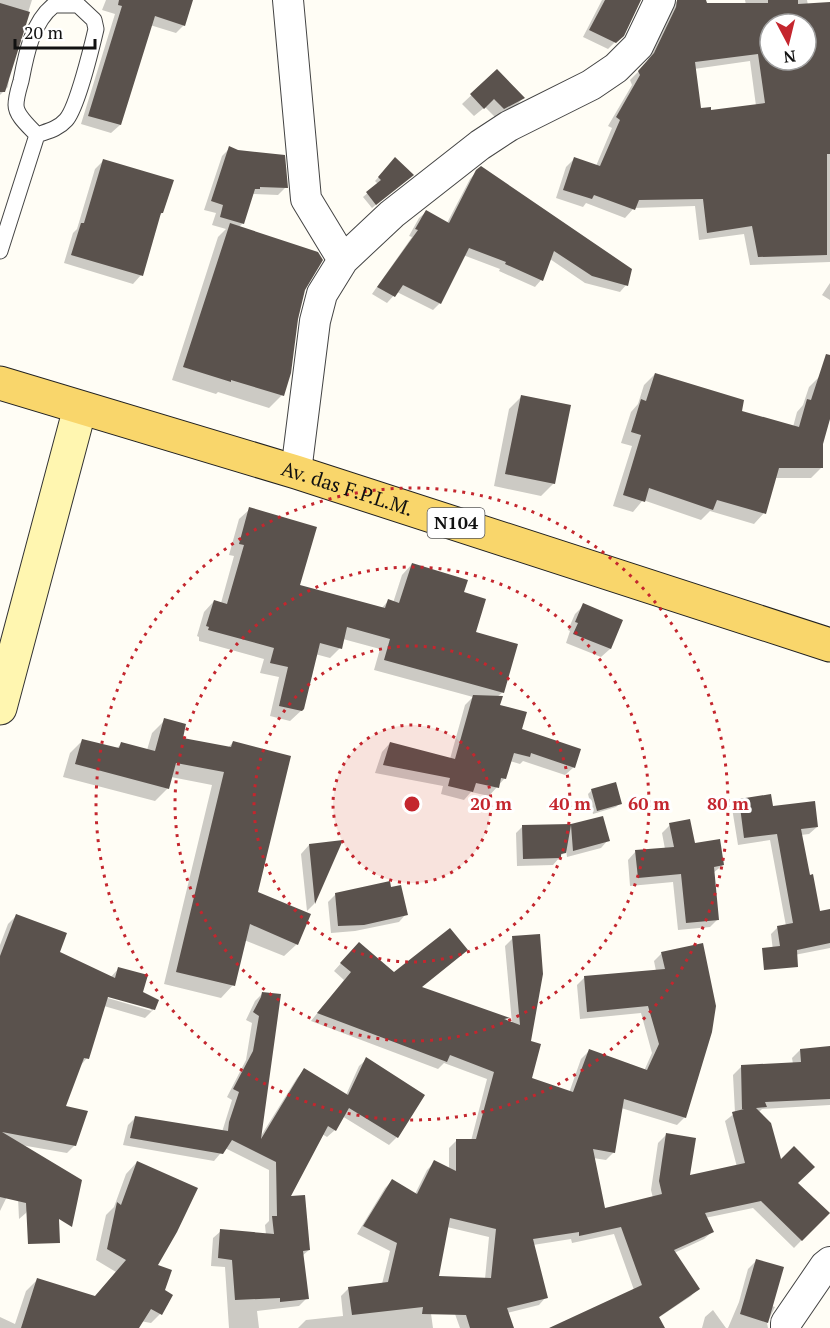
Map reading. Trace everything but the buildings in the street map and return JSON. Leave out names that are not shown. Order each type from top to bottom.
[{"type":"main road","name":"Av. das F.P.L.M.","points":[[0,383],[296,472],[830,645]]},
{"type":"street","points":[[288,0],[306,199],[343,260]]},
{"type":"street","points":[[296,472],[315,321],[322,294],[343,260],[392,214],[480,145],[509,126],[591,85],[616,68],[638,46],[660,0]]},
{"type":"street","points":[[0,708],[80,408]]},
{"type":"street","points":[[786,1328],[786,1323],[830,1262]]},
{"type":"lane","points":[[54,5],[78,5],[94,20],[96,28],[82,81],[69,118],[58,128],[37,135],[20,116],[15,106],[36,27],[54,5]]},
{"type":"lane","points":[[0,251],[37,135]]}]
